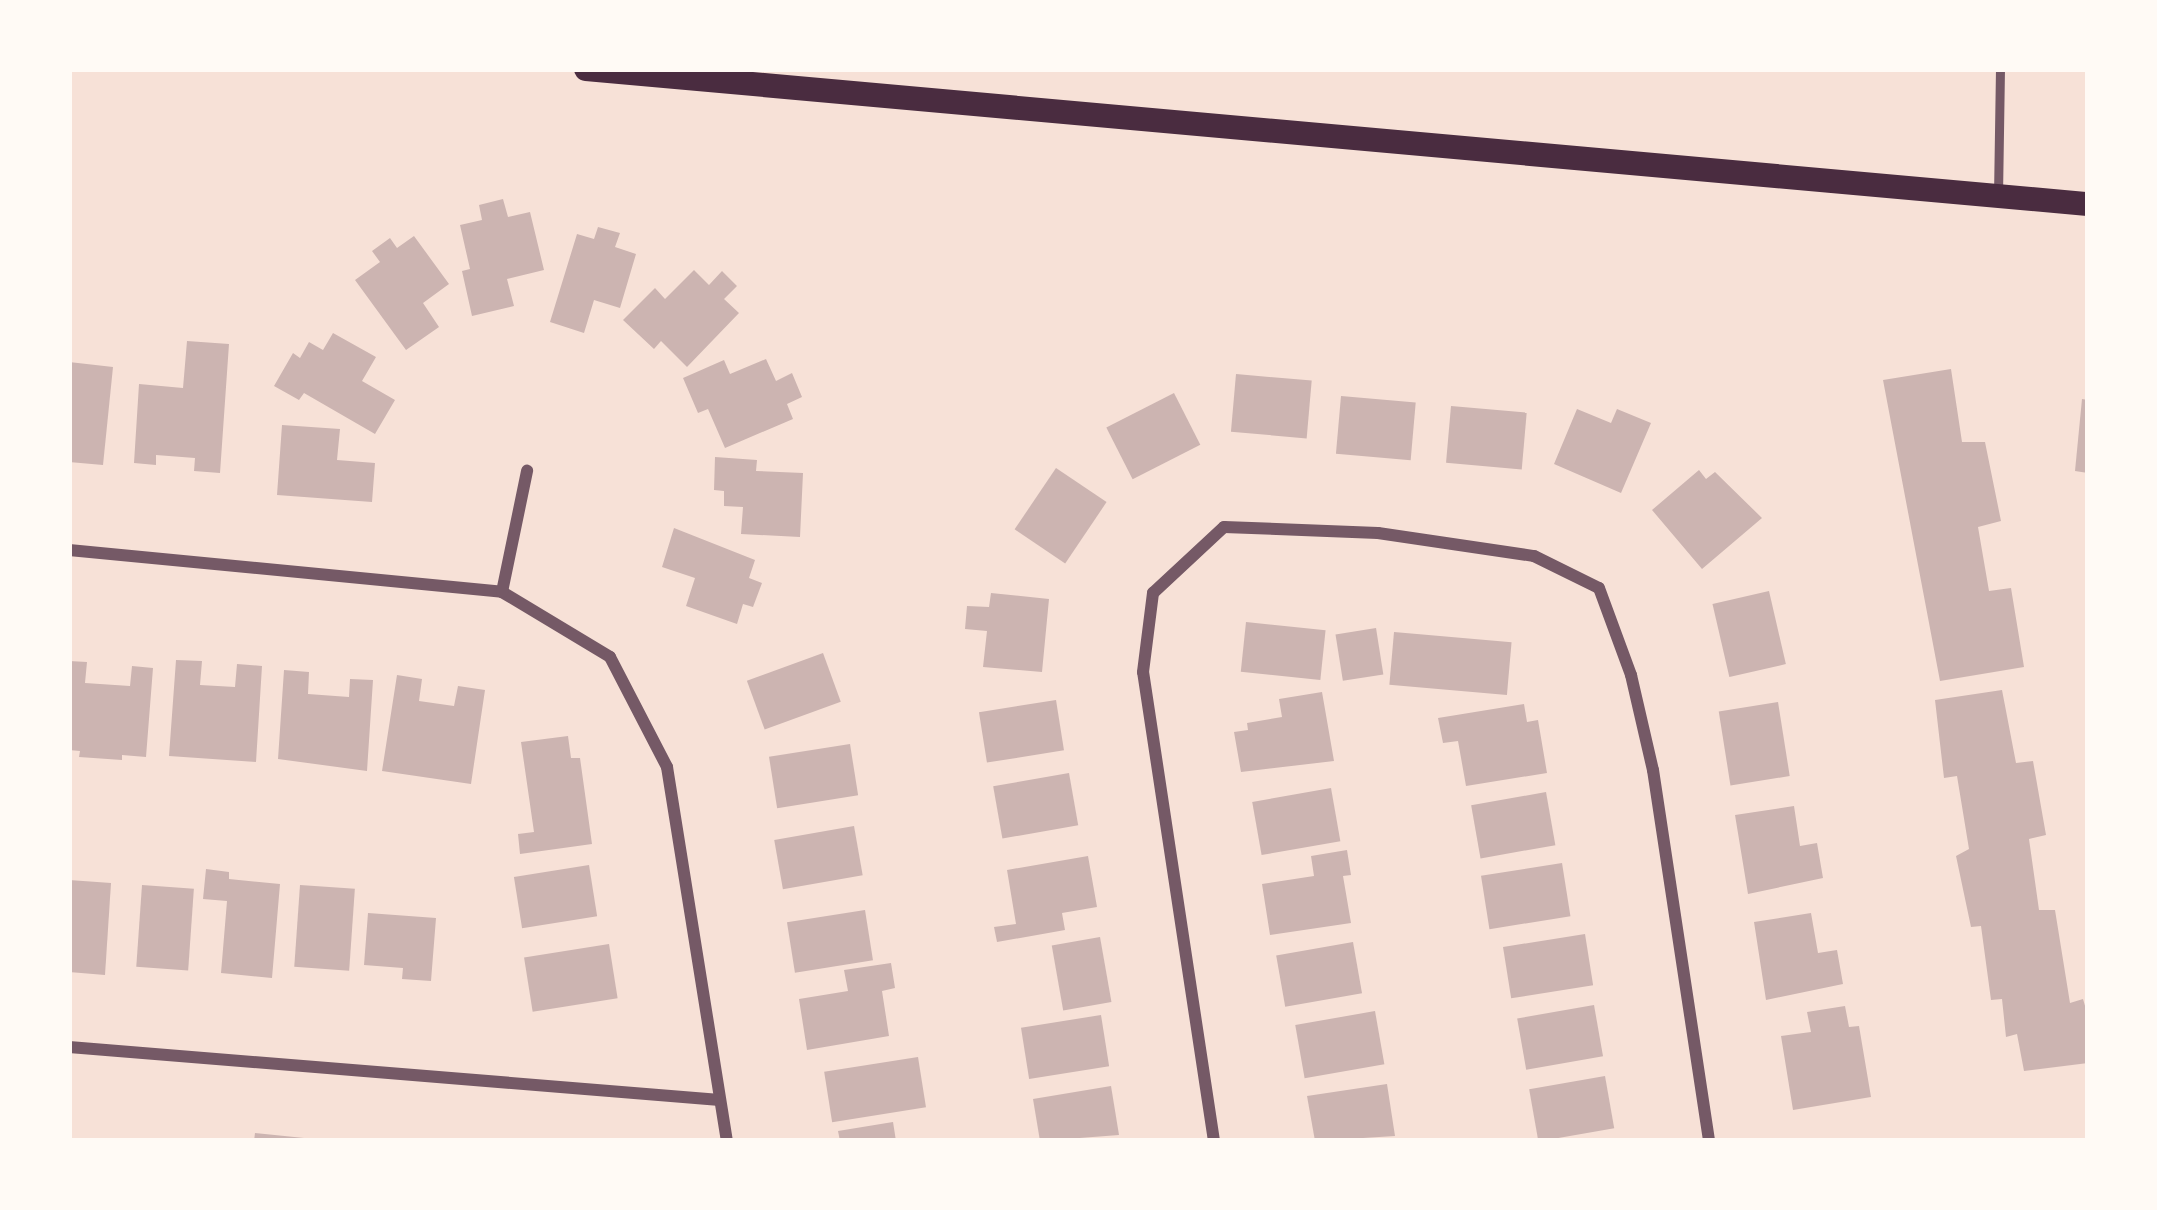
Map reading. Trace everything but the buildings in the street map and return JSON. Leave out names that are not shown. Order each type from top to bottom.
[{"type":"main road","points":[[586,69],[2088,204]]},
{"type":"street","points":[[502,592],[527,471]]},
{"type":"street","points":[[1214,1141],[1143,672],[1153,592],[1224,527],[1378,533],[1534,556],[1599,588],[1631,675],[1652,770],[1709,1141]]},
{"type":"street","points":[[69,550],[502,592],[610,656],[667,767],[727,1141]]},
{"type":"street","points":[[69,1047],[720,1100]]},
{"type":"lane","points":[[1998,196],[2000,69]]}]
